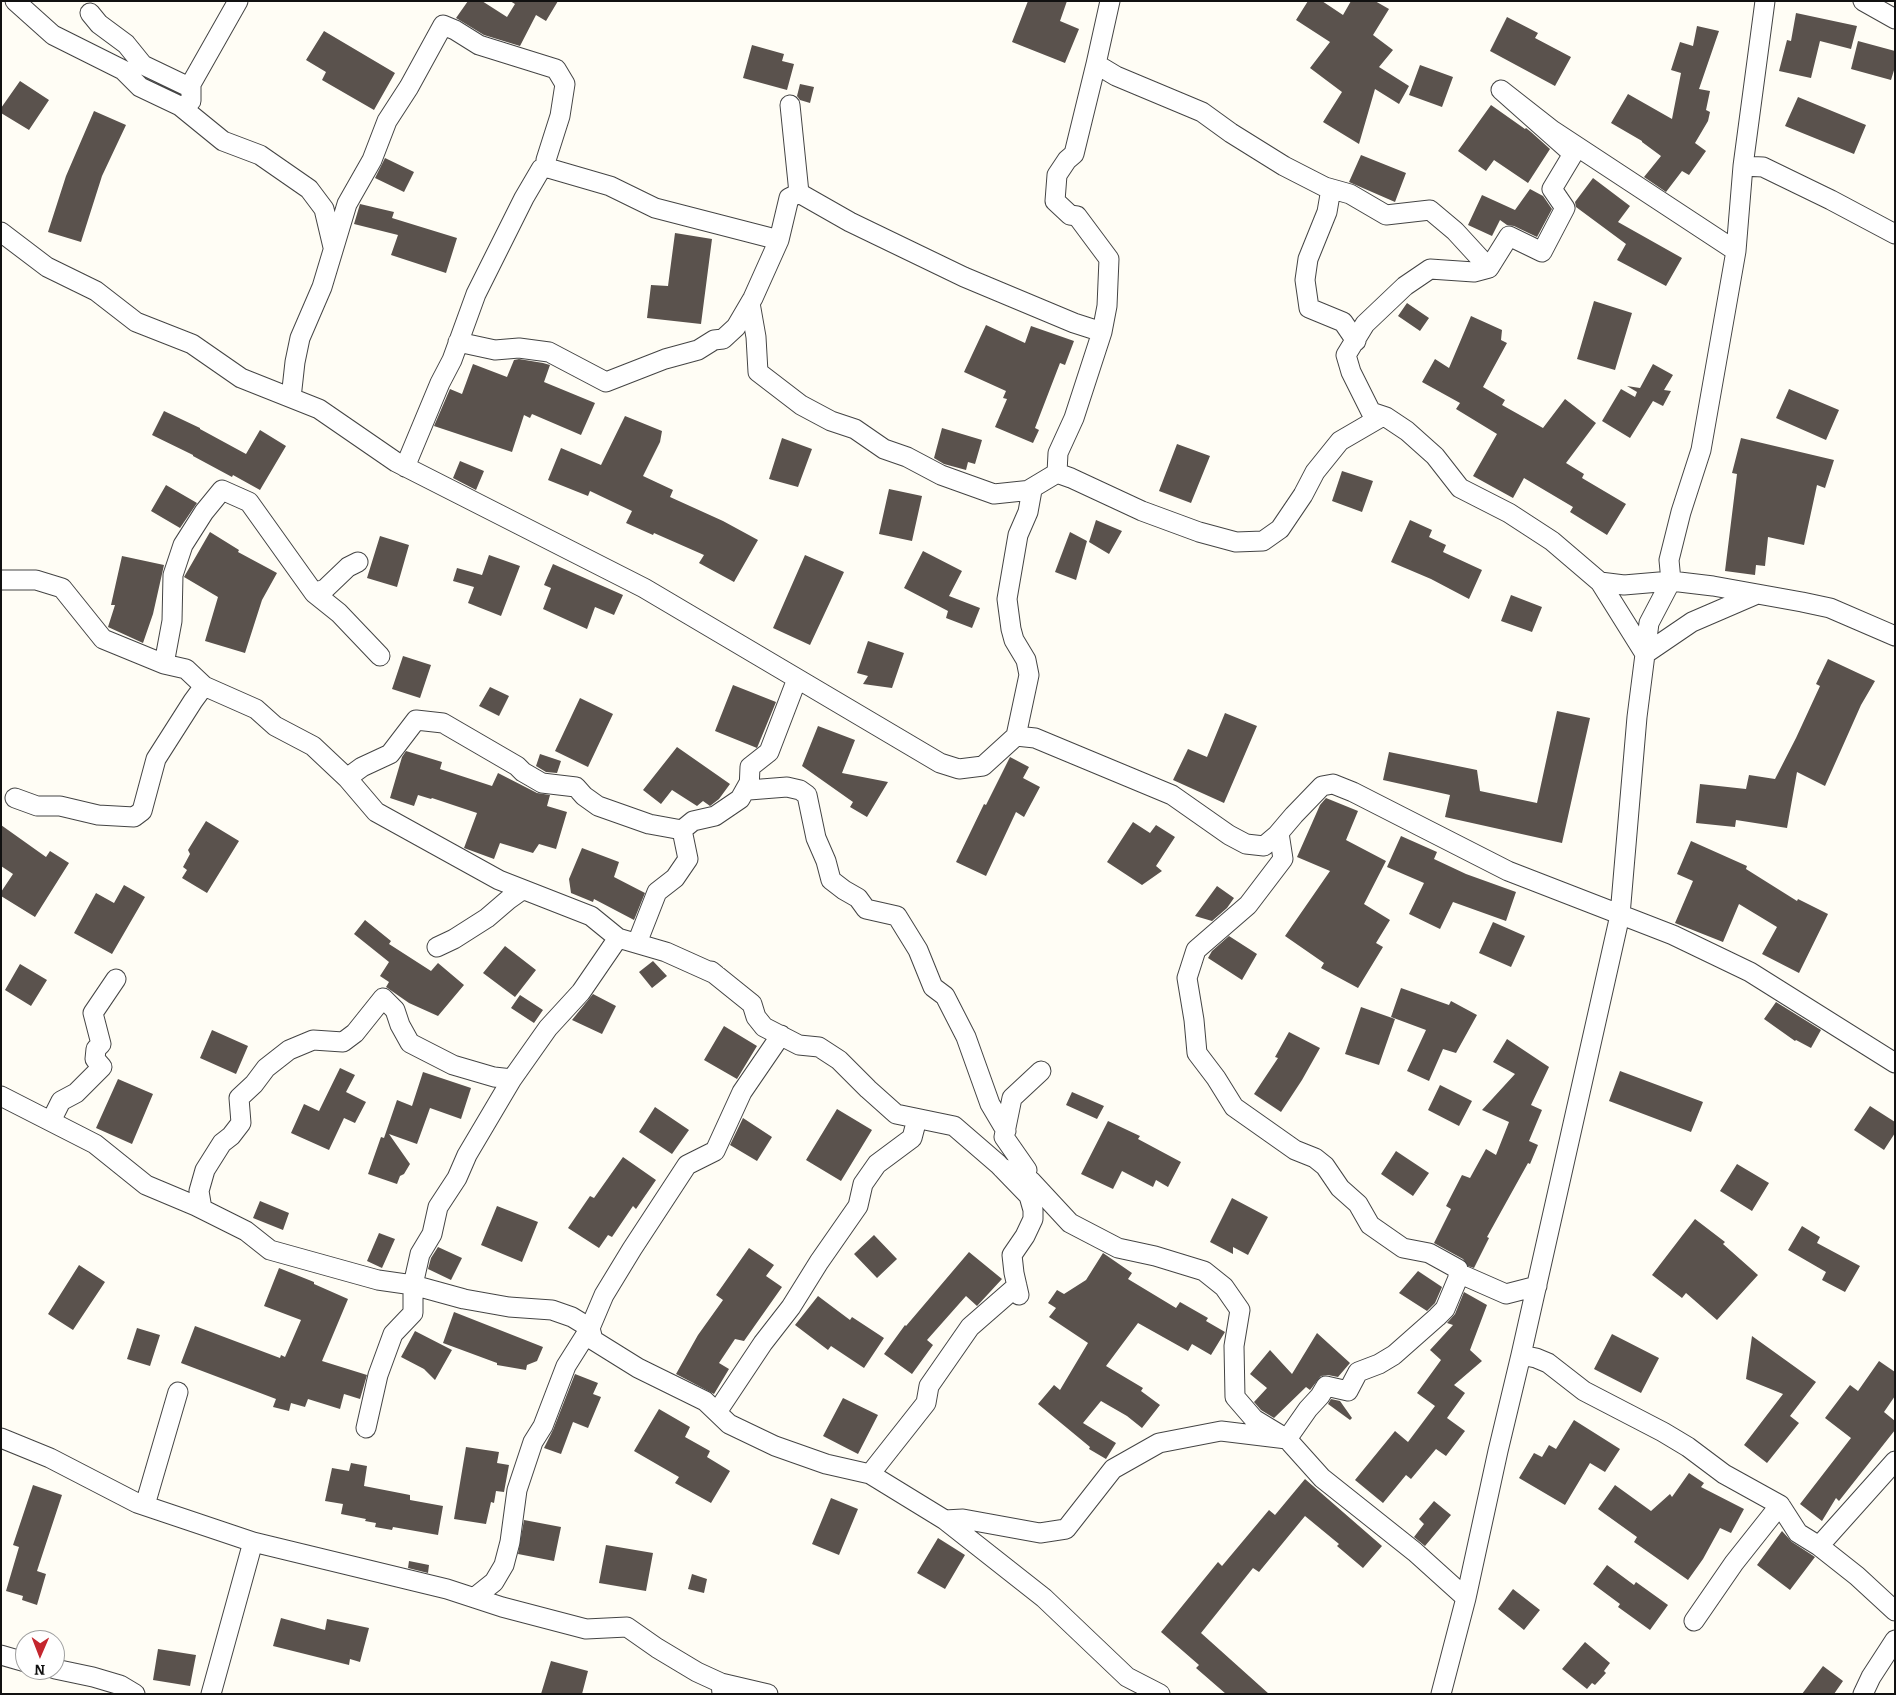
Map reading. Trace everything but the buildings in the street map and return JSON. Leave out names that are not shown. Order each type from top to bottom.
[{"type":"street","points":[[15,1],[53,35],[123,70],[140,87],[180,106],[223,141],[260,155],[309,189],[324,209],[333,248]]},
{"type":"street","points":[[192,115],[192,84],[238,1]]},
{"type":"street","points":[[1057,473],[1058,453],[1074,418],[1102,332],[1107,306],[1109,259],[1078,216],[1070,215],[1055,201],[1057,175],[1066,160],[1074,154],[1110,1]]},
{"type":"street","points":[[1441,1694],[1466,1598],[1620,915],[1637,717],[1649,622],[1671,581],[1669,560],[1681,512],[1701,450],[1736,251],[1743,166],[1765,1]]},
{"type":"street","points":[[1862,1],[1895,19]]},
{"type":"street","points":[[81,48],[90,23],[90,7]]},
{"type":"street","points":[[90,7],[99,24],[126,44],[143,65],[191,88]]},
{"type":"street","points":[[291,398],[300,338],[322,288],[347,204],[372,160],[387,120],[409,87],[442,25],[455,30],[479,46],[556,69],[565,84],[560,116],[546,160],[548,168]]},
{"type":"street","points":[[1096,64],[1116,76],[1202,112],[1231,134],[1284,166],[1331,189],[1350,194],[1386,215],[1430,210],[1455,230],[1489,268]]},
{"type":"street","points":[[1645,654],[1600,582],[1552,541],[1509,514],[1460,488],[1435,456],[1407,431],[1383,416],[1371,412],[1351,372],[1346,355],[1356,341],[1364,324],[1405,286],[1430,269],[1474,272],[1489,268],[1509,236],[1542,252],[1565,208],[1552,190],[1573,154],[1501,90],[1552,130],[1736,251]]},
{"type":"street","points":[[790,105],[799,193]]},
{"type":"street","points":[[1743,166],[1763,168],[1831,200],[1895,234]]},
{"type":"street","points":[[405,467],[440,383],[452,360],[476,294],[541,169],[548,168],[610,186],[655,208],[779,240]]},
{"type":"street","points":[[1331,189],[1327,212],[1308,258],[1305,280],[1310,308],[1343,322],[1356,341]]},
{"type":"street","points":[[799,193],[850,222],[964,277],[1074,323],[1102,332]]},
{"type":"street","points":[[458,342],[495,350],[519,348],[549,352],[606,382],[665,359],[698,350],[714,340],[723,339],[736,327],[750,303],[779,240],[789,198],[799,193]]},
{"type":"street","points":[[1,232],[47,267],[96,291],[136,322],[192,344],[241,378],[319,409],[405,467],[644,588],[940,763],[959,769],[983,766],[1016,736],[1029,675],[1026,660],[1014,640],[1008,599],[1018,536],[1028,512],[1032,490],[994,494],[941,475],[907,457],[884,449],[855,429],[831,421],[801,406],[758,372],[756,337],[750,303]]},
{"type":"street","points":[[1057,473],[1142,511],[1199,532],[1236,542],[1263,541],[1280,529],[1303,495],[1314,472],[1340,441],[1383,416]]},
{"type":"street","points":[[1027,491],[1057,473]]},
{"type":"street","points":[[164,664],[172,621],[173,575],[183,545],[204,512],[222,490],[249,502],[314,592],[339,613],[380,656]]},
{"type":"street","points":[[314,592],[325,589],[348,568],[358,562]]},
{"type":"street","points":[[1,580],[36,580],[62,588],[103,639],[164,664],[186,668],[204,686],[256,709],[274,726],[313,746],[347,778],[376,812],[499,880],[591,916],[618,938],[666,952],[713,973],[752,1004],[756,1017],[764,1027],[781,1034],[799,1045],[819,1047],[839,1060],[868,1090],[896,1114],[954,1126],[1002,1168],[1029,1196],[1033,1210],[1033,1218],[1025,1236],[1012,1256],[1018,1291],[970,1327],[929,1386],[926,1403],[870,1474]]},
{"type":"street","points":[[1600,582],[1624,585],[1671,581],[1757,594],[1830,608],[1895,636]]},
{"type":"street","points":[[1645,654],[1692,622],[1757,594]]},
{"type":"street","points":[[797,679],[769,752],[750,767],[749,790],[787,786],[800,790],[807,795],[816,838],[826,861],[831,880],[858,898],[866,909],[897,916],[918,950],[933,987],[945,996],[966,1036],[990,1104],[1006,1131]]},
{"type":"street","points":[[15,798],[37,806],[60,806],[98,815],[134,817],[142,811],[156,759],[192,701],[204,686]]},
{"type":"street","points":[[347,778],[362,767],[390,754],[416,720],[442,723],[517,766],[523,772],[542,783],[576,787],[584,796],[598,806],[650,824],[682,830],[693,821],[715,816],[740,798],[749,783]]},
{"type":"street","points":[[1016,736],[1035,738],[1172,795],[1229,835],[1246,844],[1264,846],[1279,833],[1322,786],[1333,784],[1508,871],[1673,935],[1750,972],[1895,1063]]},
{"type":"street","points":[[637,943],[657,892],[675,878],[688,859],[682,830]]},
{"type":"street","points":[[1279,833],[1283,859],[1248,904],[1196,950],[1187,978],[1197,1053],[1216,1078],[1234,1107],[1295,1150],[1320,1162],[1340,1188],[1358,1204],[1370,1225],[1403,1248],[1429,1253],[1458,1269],[1458,1278],[1445,1310],[1394,1355],[1379,1364],[1358,1372],[1348,1391],[1326,1386],[1287,1439]]},
{"type":"street","points":[[437,947],[488,918],[522,890]]},
{"type":"street","points":[[366,1428],[378,1375],[393,1334],[413,1313],[413,1285],[420,1254],[432,1234],[438,1207],[457,1178],[467,1155],[512,1079],[548,1028],[581,992],[618,938]]},
{"type":"street","points":[[51,1121],[61,1101],[76,1093],[102,1067],[95,1059],[96,1049],[101,1044],[93,1013],[116,979]]},
{"type":"street","points":[[202,1209],[199,1191],[205,1170],[222,1143],[231,1136],[240,1123],[239,1098],[254,1084],[266,1068],[289,1050],[313,1040],[343,1042],[355,1033],[383,998],[395,1010],[400,1025],[410,1043],[453,1065],[494,1077],[512,1079]]},
{"type":"street","points":[[474,1598],[494,1582],[504,1565],[510,1542],[517,1490],[533,1442],[543,1426],[566,1366],[590,1328],[604,1295],[636,1242],[687,1166],[715,1151],[742,1092],[781,1034]]},
{"type":"street","points":[[1020,1176],[1027,1170],[1004,1137],[1012,1098],[1041,1071]]},
{"type":"street","points":[[1,1096],[95,1144],[146,1185],[202,1209],[246,1231],[270,1250],[378,1280],[413,1285],[464,1299],[552,1310],[572,1317],[590,1328],[593,1340],[638,1368],[705,1401],[729,1424],[776,1446],[826,1464],[870,1474],[945,1520],[1044,1598],[1127,1677],[1160,1694]]},
{"type":"street","points":[[717,1412],[763,1343],[791,1307],[819,1262],[858,1206],[863,1184],[878,1164],[912,1138],[917,1119]]},
{"type":"street","points":[[1002,1168],[1031,1181],[1070,1222],[1078,1227],[1118,1248],[1154,1256],[1204,1271],[1224,1287],[1240,1310],[1234,1346],[1235,1398],[1254,1418],[1287,1439],[1322,1478],[1401,1541],[1466,1598]]},
{"type":"street","points":[[1458,1278],[1465,1276],[1506,1294],[1537,1286]]},
{"type":"street","points":[[1521,1355],[1548,1363],[1584,1391],[1663,1432],[1688,1447],[1724,1474],[1780,1505],[1798,1533],[1819,1546],[1895,1611]]},
{"type":"street","points":[[145,1506],[178,1392]]},
{"type":"street","points":[[945,1520],[964,1519],[1040,1533],[1066,1529],[1113,1469],[1159,1443],[1220,1431],[1287,1439]]},
{"type":"street","points":[[1,1438],[50,1458],[145,1506],[253,1542],[447,1589],[502,1607],[586,1629],[627,1627],[722,1688],[768,1694]]},
{"type":"street","points":[[1819,1546],[1895,1461]]},
{"type":"street","points":[[1694,1620],[1734,1563],[1780,1505]]},
{"type":"street","points":[[211,1694],[253,1542]]},
{"type":"street","points":[[1863,1694],[1871,1677],[1895,1640]]},
{"type":"street","points":[[1,1655],[15,1659]]},
{"type":"street","points":[[65,1671],[120,1685],[135,1694]]}]
